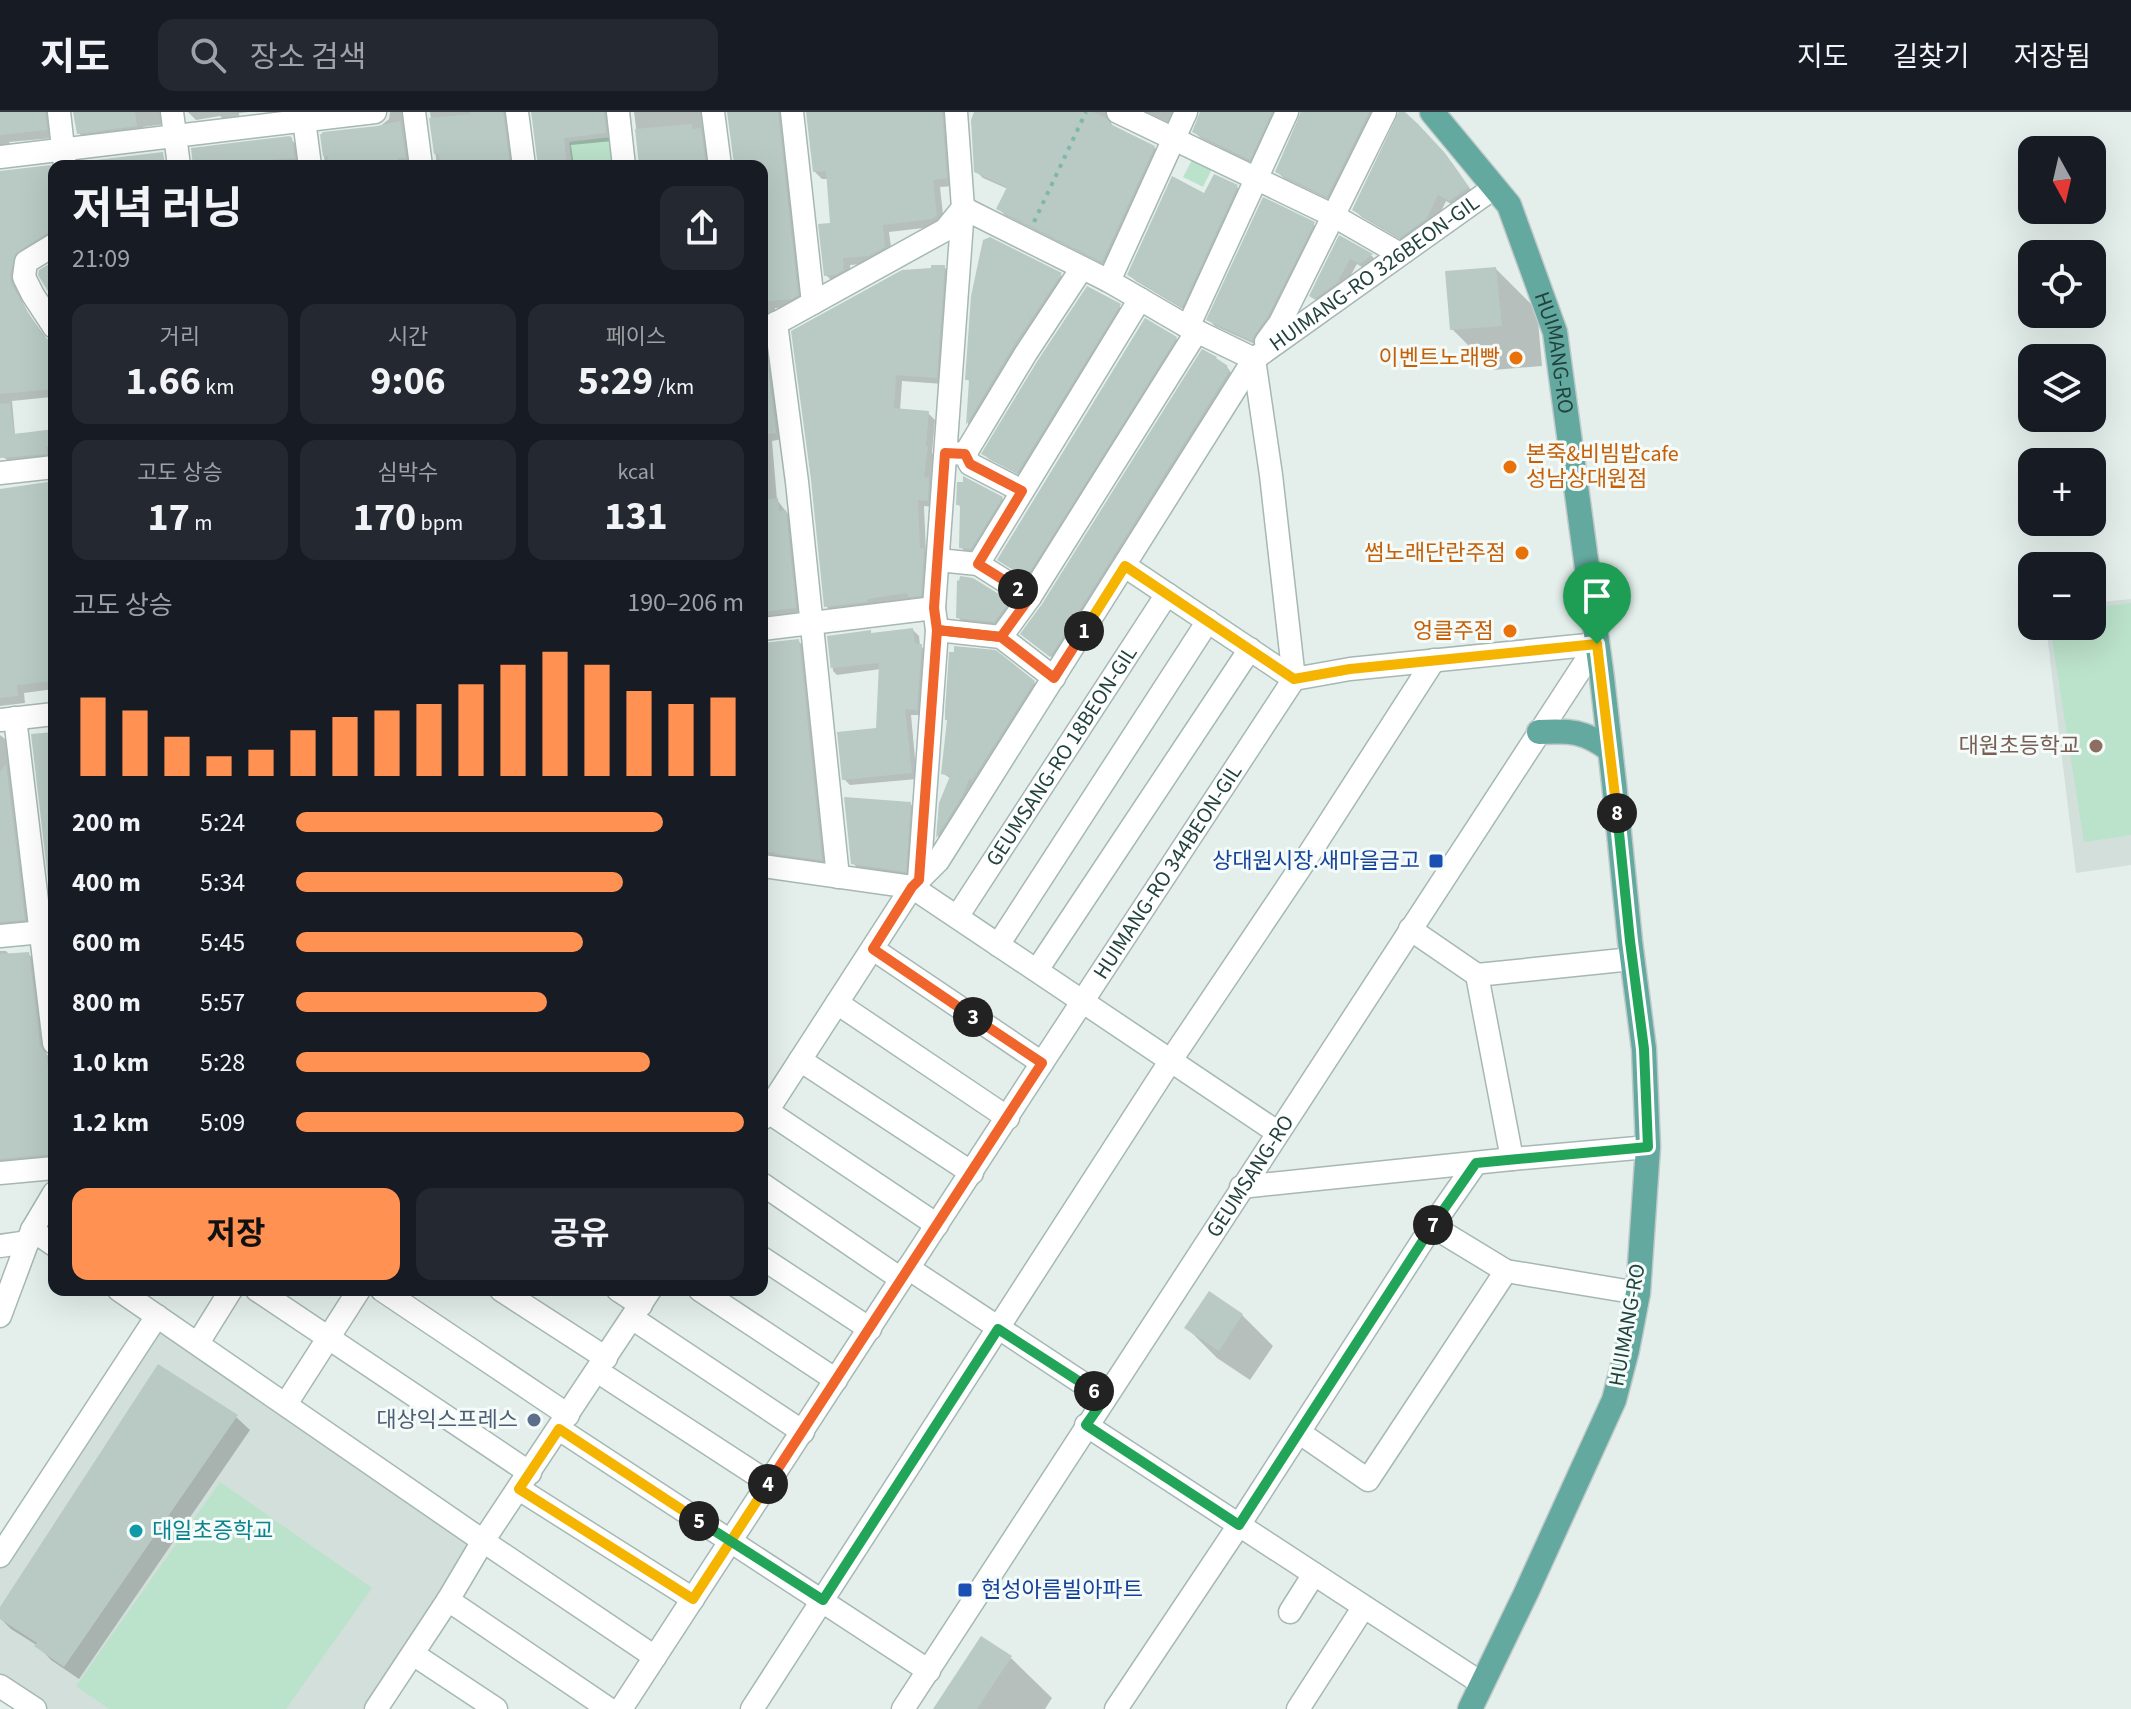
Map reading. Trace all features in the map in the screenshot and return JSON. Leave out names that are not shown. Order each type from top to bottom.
[{"type":"main road","name":"HUIMANG-RO","points":[[1432,112],[1509,205],[1555,332],[1610,750],[1644,1049],[1648,1147],[1638,1293],[1614,1400],[1470,1709]]},
{"type":"main road","points":[[1539,732],[1565,730],[1582,734],[1610,750]]},
{"type":"street","points":[[59,112],[64,158]]},
{"type":"street","points":[[172,112],[178,160]]},
{"type":"street","points":[[0,157],[64,158],[175,136],[304,116],[375,112]]},
{"type":"street","points":[[414,112],[420,160]]},
{"type":"street","points":[[517,112],[523,160]]},
{"type":"street","points":[[618,112],[623,160]]},
{"type":"street","points":[[713,112],[719,160]]},
{"type":"street","points":[[792,112],[813,303]]},
{"type":"street","points":[[915,884],[938,560],[955,454],[963,208],[956,112]]},
{"type":"street","points":[[1118,112],[1334,216],[1400,254]]},
{"type":"street","points":[[1109,281],[1186,112]]},
{"type":"street","points":[[1001,637],[1030,597],[1192,329],[1287,112]]},
{"type":"street","points":[[1254,359],[1280,323],[1385,112]]},
{"type":"street","points":[[304,116],[309,160]]},
{"type":"street","name":"HUIMANG-RO 326BEON-GIL","points":[[773,1086],[800,1060],[915,884],[938,861],[1254,359],[1495,187]]},
{"type":"street","points":[[838,877],[797,482],[769,327],[945,230],[963,208]]},
{"type":"street","name":"HUIMANG-RO 326BEON-GIL","points":[[963,208],[1109,281],[1192,329],[1254,359]]},
{"type":"street","points":[[48,249],[26,262],[24,277],[48,318]]},
{"type":"street","points":[[955,454],[1082,268]]},
{"type":"street","points":[[978,564],[1137,298]]},
{"type":"street","name":"HUIMANG-RO 326BEON-GIL","points":[[1254,359],[1271,475],[1294,679]]},
{"type":"street","points":[[955,454],[1022,491]]},
{"type":"street","points":[[0,473],[48,468]]},
{"type":"street","points":[[938,560],[978,564],[1030,597]]},
{"type":"street","points":[[1125,566],[1294,679],[1350,669],[1597,644]]},
{"type":"street","name":"GEUMSANG-RO 18BEON-GIL","points":[[957,917],[1167,594]]},
{"type":"street","points":[[768,628],[810,623],[936,619],[1001,637],[1054,678]]},
{"type":"street","points":[[998,945],[1208,621]]},
{"type":"street","name":"GEUMSANG-RO","points":[[903,1709],[1597,644]]},
{"type":"street","points":[[1037,970],[1250,649]]},
{"type":"street","points":[[752,1709],[1171,1060],[1434,660]]},
{"type":"street","name":"HUIMANG-RO 344BEON-GIL","points":[[621,1709],[1294,679]]},
{"type":"street","points":[[0,936],[47,932],[7,719],[48,715]]},
{"type":"street","points":[[768,867],[915,884],[957,917],[1277,1132]]},
{"type":"street","points":[[1410,929],[1477,975],[1632,959]]},
{"type":"street","points":[[873,949],[1042,1063]]},
{"type":"street","points":[[1477,975],[1512,1159]]},
{"type":"street","points":[[837,1003],[1008,1118]]},
{"type":"street","points":[[800,1060],[972,1173]]},
{"type":"street","points":[[768,1118],[937,1225]]},
{"type":"street","points":[[1241,1187],[1648,1147]]},
{"type":"street","points":[[1120,1703],[1476,1163]]},
{"type":"street","points":[[0,1173],[48,1169]]},
{"type":"street","points":[[768,1188],[1105,1398]]},
{"type":"street","points":[[0,1316],[30,1236],[48,1204]]},
{"type":"street","points":[[1432,1226],[1506,1271],[1638,1293]]},
{"type":"street","points":[[0,1246],[30,1236],[48,1243]]},
{"type":"street","points":[[768,1262],[870,1329]]},
{"type":"street","points":[[1300,1433],[1368,1480],[1506,1271]]},
{"type":"street","points":[[128,1296],[655,1657]]},
{"type":"street","points":[[198,1343],[227,1296]]},
{"type":"street","points":[[286,1404],[355,1296]]},
{"type":"street","points":[[390,1296],[731,1542],[929,1671]]},
{"type":"street","points":[[509,1296],[769,1483]]},
{"type":"street","points":[[709,1296],[836,1380]]},
{"type":"street","points":[[287,1298],[329,1337],[524,1481],[693,1599]]},
{"type":"street","points":[[380,1707],[483,1541],[641,1304],[803,1432]]},
{"type":"street","points":[[0,1556],[157,1316]]},
{"type":"street","points":[[1086,1425],[1481,1683]]},
{"type":"street","points":[[1290,1612],[1314,1574]]},
{"type":"street","points":[[448,1600],[609,1709]]},
{"type":"street","points":[[1298,1709],[1363,1608]]},
{"type":"street","points":[[413,1654],[496,1709]]},
{"type":"street","points":[[0,1686],[35,1709]]},
{"type":"path","points":[[1026,240],[1086,112]]},
{"type":"shaded area","name":"대원초등학교","points":[[2131,599],[2131,865],[2076,873],[2048,640],[2106,640],[2106,602]]},
{"type":"shaded area","points":[[158,1320],[477,1544],[369,1709],[39,1709],[0,1684],[0,1558]]},
{"type":"green space","points":[[611,137],[614,160],[571,160],[569,142]]},
{"type":"green space","points":[[1192,160],[1214,165],[1203,187],[1183,177]]},
{"type":"green space","name":"대원초등학교","points":[[2131,603],[2131,835],[2084,842],[2052,640],[2106,640],[2106,606]]},
{"type":"green space","points":[[220,1482],[372,1588],[286,1709],[109,1709],[76,1686]]},
{"type":"building","points":[[0,112],[45,112],[47,130],[0,135]]},
{"type":"building","points":[[73,112],[135,112],[137,126],[77,134]]},
{"type":"building","points":[[503,112],[509,160],[440,160],[439,154],[434,154],[429,118]]},
{"type":"building","points":[[531,112],[604,112],[606,133],[564,138],[566,160],[537,160]]},
{"type":"building","points":[[727,112],[778,112],[798,295],[792,299],[768,301],[768,160],[733,160]]},
{"type":"building","points":[[806,112],[942,112],[947,178],[933,180],[937,216],[883,225],[885,247],[869,256],[843,258],[844,270],[824,276],[818,224],[830,223],[826,171],[813,172]]},
{"type":"building","points":[[974,112],[1093,112],[1155,146],[1102,262],[996,209],[1007,187],[974,172],[971,120]]},
{"type":"building","points":[[1200,112],[1272,112],[1250,160],[1192,132]]},
{"type":"building","points":[[1301,112],[1369,112],[1327,197],[1275,172]]},
{"type":"building","points":[[1399,112],[1405,112],[1418,124],[1445,153],[1469,187],[1449,201],[1438,195],[1427,218],[1400,238],[1352,210]]},
{"type":"building","points":[[400,121],[406,158],[328,160],[328,156],[323,156],[320,135],[323,132]]},
{"type":"building","points":[[691,124],[693,129],[701,128],[705,160],[638,160],[635,129]]},
{"type":"building","points":[[290,136],[295,158],[192,160],[191,148]]},
{"type":"building","points":[[163,152],[164,160],[96,160]]},
{"type":"building","points":[[48,165],[48,233],[15,254],[10,275],[21,301],[42,335],[48,339],[48,390],[0,394],[0,171]]},
{"type":"building","points":[[1214,174],[1238,185],[1182,307],[1127,275],[1172,176],[1204,193]]},
{"type":"building","points":[[1263,197],[1315,222],[1268,316],[1252,341],[1206,320]]},
{"type":"building","points":[[1339,235],[1373,254],[1360,264],[1350,259],[1337,283],[1314,299],[1309,296]]},
{"type":"building","points":[[990,237],[1062,273],[966,425],[969,380],[965,380],[971,296],[983,240]]},
{"type":"building","points":[[48,265],[48,291],[38,275],[39,270]]},
{"type":"building","points":[[931,265],[945,265],[937,378],[896,375],[894,408],[929,411],[924,477],[929,478],[928,501],[918,500],[920,549],[924,548],[921,596],[908,597],[907,593],[824,607],[791,331],[902,270],[931,268]]},
{"type":"building","points":[[1496,267],[1502,326],[1450,330],[1445,271]]},
{"type":"building","points":[[1087,286],[1121,304],[1017,473],[981,454]]},
{"type":"building","points":[[1145,318],[1177,337],[1026,578],[997,560]]},
{"type":"building","points":[[1202,349],[1217,357],[1230,370],[1050,657],[1020,634]]},
{"type":"building","points":[[768,368],[776,433],[768,434]]},
{"type":"building","points":[[10,403],[14,434],[48,430],[47,454],[0,458],[0,404]]},
{"type":"building","points":[[963,476],[1003,497],[971,549],[959,548],[957,482],[963,482]]},
{"type":"building","points":[[48,482],[48,682],[17,685],[18,696],[0,698],[0,489]]},
{"type":"building","points":[[778,498],[779,511],[786,510],[796,608],[768,611],[768,499]]},
{"type":"building","points":[[960,576],[973,578],[1010,601],[994,622],[956,618],[957,580]]},
{"type":"building","points":[[913,628],[915,644],[922,644],[917,710],[905,709],[912,773],[842,780],[837,732],[876,728],[879,663],[831,668],[831,671],[827,636]]},
{"type":"building","points":[[799,639],[822,860],[768,852],[768,642]]},
{"type":"building","points":[[954,646],[996,650],[1035,681],[972,780],[969,779],[963,795],[936,838],[939,803],[950,776],[941,774],[947,720],[949,652],[954,652]]},
{"type":"building","points":[[48,733],[48,879],[31,734]]},
{"type":"building","points":[[6,764],[25,920],[0,922],[0,772]]},
{"type":"building","points":[[844,797],[911,802],[906,872],[851,864]]},
{"type":"building","points":[[29,952],[40,1045],[46,1054],[48,1068],[48,1155],[0,1159],[0,954]]},
{"type":"building","points":[[1209,1291],[1243,1314],[1219,1351],[1184,1328]]},
{"type":"building","points":[[158,1364],[238,1415],[64,1667],[34,1646],[37,1643],[0,1619],[0,1607]]},
{"type":"building","points":[[981,1636],[1012,1656],[977,1709],[933,1709]]},
{"type":"place","name":"이벤트노래빵","points":[[1516,358]]},
{"type":"place","name":"본죽&비빔밥cafe 성남상대원점","points":[[1510,467]]},
{"type":"place","name":"썸노래단란주점","points":[[1522,553]]},
{"type":"place","name":"엉클주점","points":[[1510,631]]},
{"type":"place","name":"대원초등학교","points":[[2096,746]]},
{"type":"place","name":"상대원시장.새마을금고","points":[[1436,861]]},
{"type":"place","name":"대상익스프레스","points":[[534,1420]]},
{"type":"place","name":"대일초증학교","points":[[136,1531]]},
{"type":"place","name":"현성아름빌아파트","points":[[965,1590]]},
{"type":"route","points":[[1597,644],[1350,669],[1294,679],[1125,566],[1054,678],[1001,637],[937,630],[934,608],[945,453],[965,454],[970,464],[1022,491],[978,564],[1030,597],[1001,637],[937,630],[919,880],[873,949],[1042,1063],[1008,1118],[908,1268],[803,1432],[731,1542],[693,1599],[519,1489],[559,1429],[731,1542],[823,1600],[998,1329],[1105,1398],[1086,1425],[1239,1525],[1476,1163],[1648,1147],[1644,1049],[1597,644]]}]
